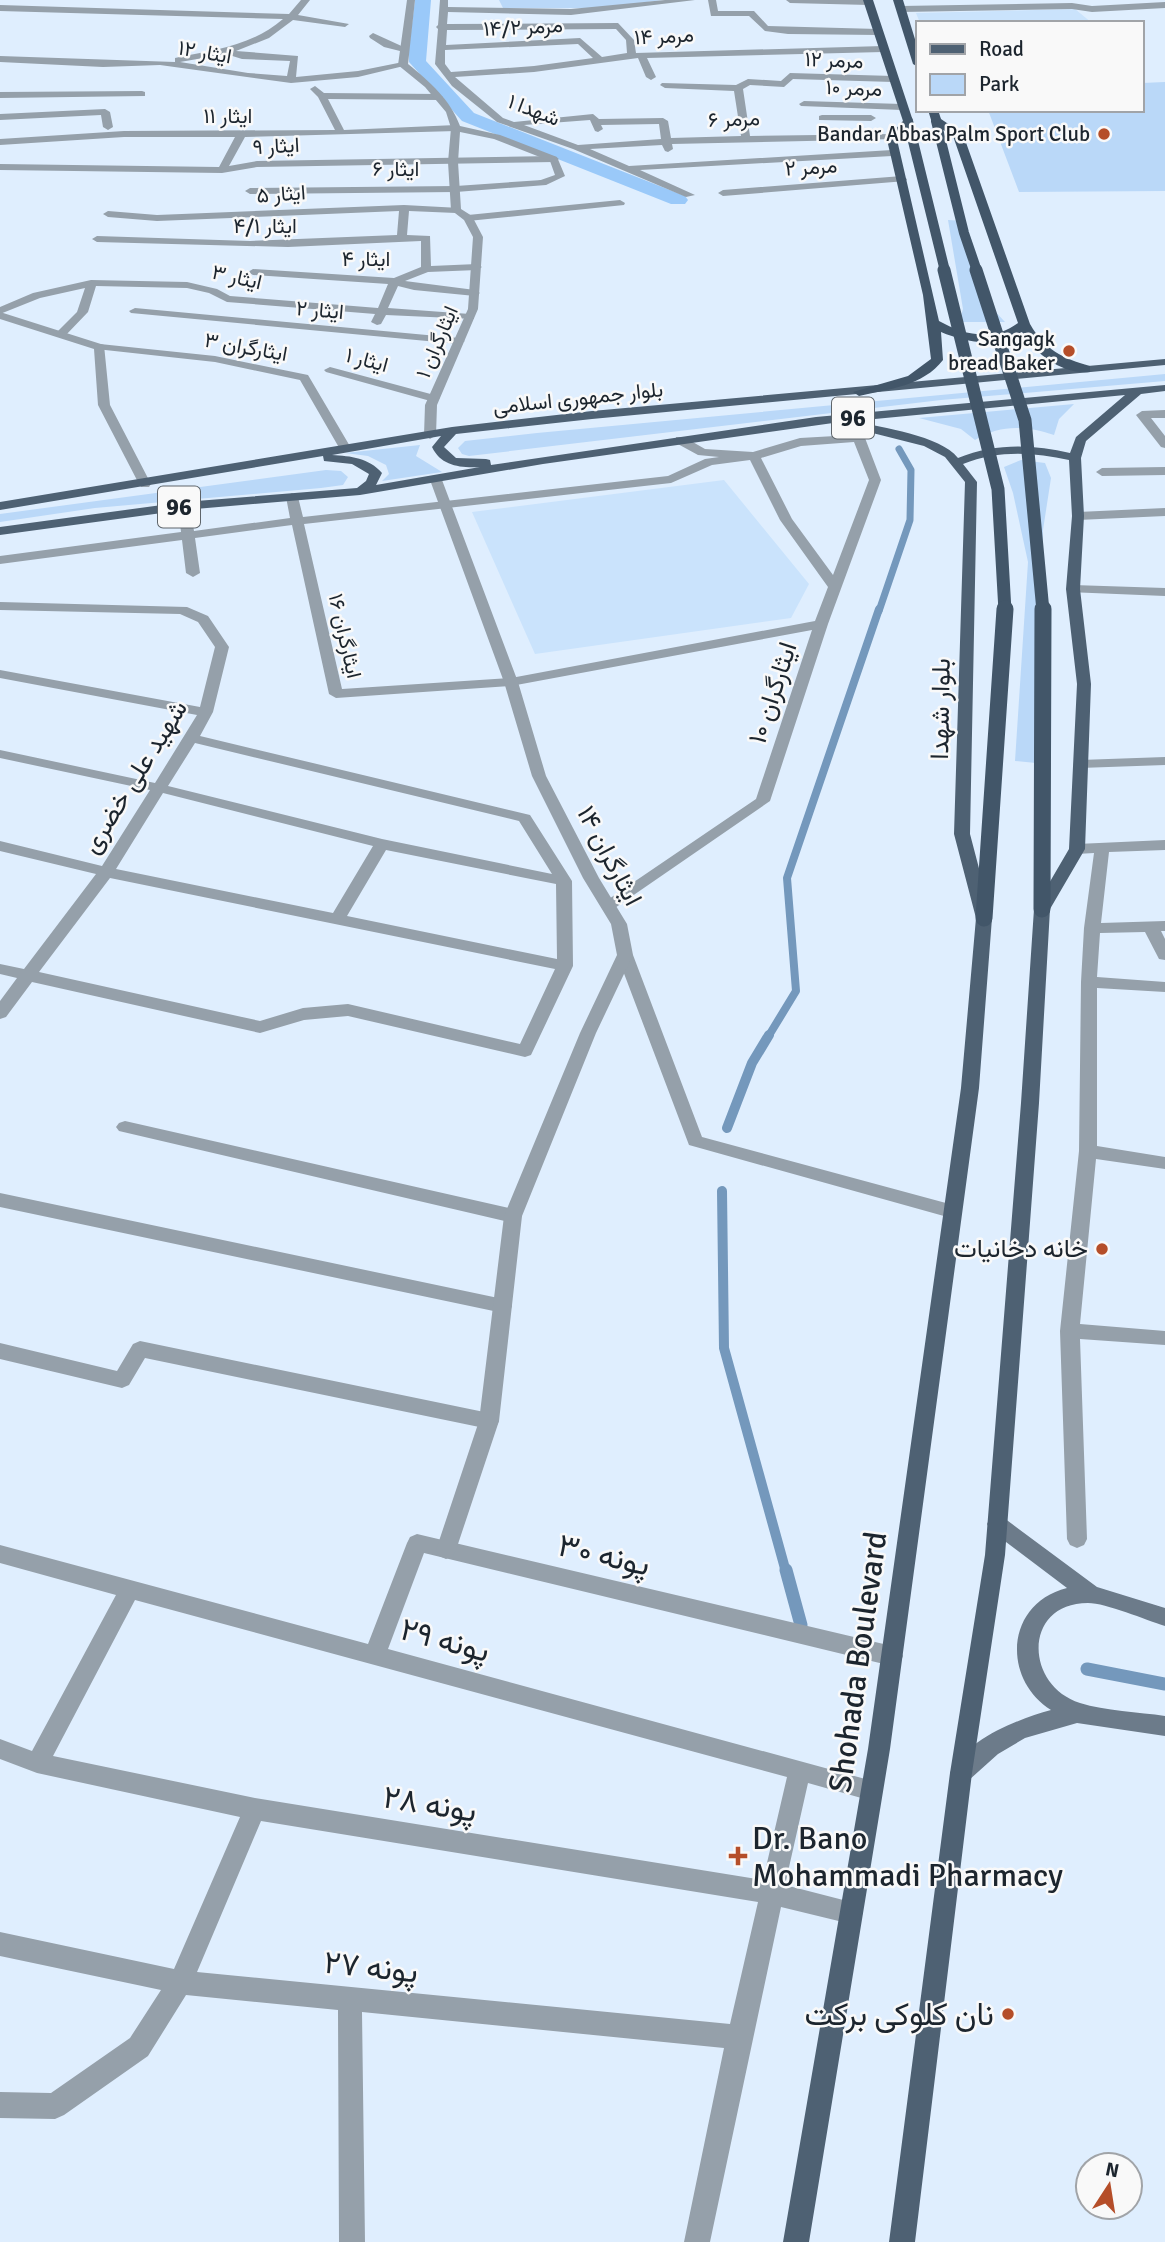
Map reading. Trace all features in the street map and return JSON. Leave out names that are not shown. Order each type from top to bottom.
[{"type":"highway","points":[[869,1],[906,115],[998,489],[1006,622],[984,918]]},
{"type":"highway","points":[[899,4],[916,58]]},
{"type":"highway","points":[[892,137],[906,115]]},
{"type":"highway","points":[[934,115],[958,134],[1024,324],[1033,342],[1048,357],[1086,369]]},
{"type":"highway","points":[[934,115],[964,233],[1025,420],[1045,628],[1042,909]]},
{"type":"highway","name":"96","points":[[859,392],[900,382],[932,367],[937,360],[935,324],[902,179],[892,153],[892,137]]},
{"type":"highway","points":[[935,324],[947,332],[984,339],[1017,332],[1024,324]]},
{"type":"main road","name":"بلوار جمهوری اسلامی","points":[[0,506],[452,431],[592,415],[1165,362]]},
{"type":"main road","name":"96","points":[[0,531],[184,506],[360,491],[544,460],[835,420],[1165,388]]},
{"type":"main road","points":[[902,2242],[961,1773],[997,1524],[1030,1103],[1042,909],[1077,849],[1084,684],[1073,589],[1078,516],[1074,458],[1080,440],[1138,390]]},
{"type":"main road","name":"بلوار شهدا","points":[[835,420],[859,432],[928,443],[949,454],[971,482],[962,834],[984,918],[970,1088],[951,1210]]},
{"type":"main road","points":[[452,431],[438,447],[441,455],[450,462],[480,464],[544,460]]},
{"type":"main road","points":[[956,463],[974,454],[997,450],[1050,451],[1074,458]]},
{"type":"main road","points":[[251,466],[326,458],[348,459],[368,466],[376,473],[371,483],[360,491]]},
{"type":"main road","name":"Shohada Boulevard","points":[[796,2242],[872,1790],[951,1210]]},
{"type":"main road","points":[[997,1524],[1090,1594],[1165,1617]]},
{"type":"main road","points":[[1090,1594],[1049,1604],[1032,1625],[1028,1647],[1030,1670],[1040,1688],[1054,1701],[1077,1713],[1165,1726]]},
{"type":"main road","points":[[961,1773],[990,1747],[1019,1729],[1077,1713]]},
{"type":"street","points":[[160,61],[229,52],[265,37],[294,17],[306,0]]},
{"type":"street","points":[[411,0],[402,65],[428,85],[450,111],[456,128],[453,162],[456,209],[468,218],[620,203]]},
{"type":"street","points":[[443,4],[570,12],[691,0]]},
{"type":"street","points":[[712,0],[714,14],[751,13],[765,28],[788,31],[878,32]]},
{"type":"street","points":[[790,0],[869,1]]},
{"type":"street","name":"شهدا ۱","points":[[443,4],[440,64],[475,103],[500,120],[576,147],[690,195]]},
{"type":"street","points":[[899,4],[1072,6],[1092,9],[1165,5]]},
{"type":"street","points":[[0,8],[294,17],[345,24]]},
{"type":"street","points":[[440,27],[618,26],[630,40],[636,55],[651,77]]},
{"type":"street","points":[[373,36],[387,46],[404,49]]},
{"type":"street","name":"مرمر ۱۴/۲","points":[[440,48],[580,41],[600,60]]},
{"type":"street","name":"مرمر ۱۴","points":[[448,75],[510,72],[636,55],[883,49]]},
{"type":"street","points":[[229,52],[253,57],[295,58],[291,79]]},
{"type":"street","points":[[248,76],[253,57]]},
{"type":"street","name":"ایثار ۱۲","points":[[0,59],[103,64],[160,61],[248,76],[304,80],[358,74],[402,65]]},
{"type":"street","points":[[0,72],[13,60]]},
{"type":"street","name":"مرمر ۱۲","points":[[665,85],[738,88],[748,82],[784,84],[790,76],[893,79]]},
{"type":"street","points":[[304,80],[322,96],[341,133]]},
{"type":"street","points":[[738,88],[746,138]]},
{"type":"street","points":[[0,95],[142,94]]},
{"type":"street","points":[[322,96],[438,97]]},
{"type":"street","name":"مرمر ۱۰","points":[[804,104],[906,115]]},
{"type":"street","points":[[0,117],[105,112],[108,127]]},
{"type":"street","points":[[822,118],[906,115]]},
{"type":"street","points":[[511,124],[593,117],[604,145]]},
{"type":"street","points":[[594,122],[663,121],[664,141],[675,166]]},
{"type":"street","name":"ایثار ۱۱","points":[[0,142],[124,134],[242,135],[301,149],[341,133],[456,128],[497,137],[554,159]]},
{"type":"street","points":[[222,170],[242,135]]},
{"type":"street","name":"مرمر ۶","points":[[576,147],[746,138],[892,137]]},
{"type":"street","name":"ایثار ۹","points":[[0,167],[222,170],[257,164],[301,149],[453,162],[554,159]]},
{"type":"street","points":[[625,169],[892,153]]},
{"type":"street","name":"ایثار ۶","points":[[250,191],[456,188],[542,183],[560,176],[554,159]]},
{"type":"street","name":"مرمر ۲","points":[[723,193],[902,179]]},
{"type":"street","points":[[404,208],[402,238],[426,238],[426,269]]},
{"type":"street","name":"ایثار ۵","points":[[108,214],[157,218],[230,217],[295,211],[456,209]]},
{"type":"street","name":"ایثارگران ۱","points":[[430,435],[431,405],[470,317],[475,293],[478,237],[468,218]]},
{"type":"street","name":"ایثار ۴/۱","points":[[97,239],[223,245],[331,245],[402,238]]},
{"type":"street","name":"ایثار ۴","points":[[253,272],[289,291],[396,281],[426,269],[477,267]]},
{"type":"street","points":[[372,334],[396,281],[414,287],[475,293]]},
{"type":"street","points":[[61,334],[75,323],[87,307],[90,283]]},
{"type":"street","name":"ایثار ۳","points":[[0,313],[37,295],[90,283],[187,285],[212,291],[227,299],[289,291],[382,312],[470,317]]},
{"type":"street","points":[[221,319],[227,299]]},
{"type":"street","name":"ایثار ۲","points":[[135,311],[459,341]]},
{"type":"street","name":"ایثارگران ۳","points":[[0,313],[100,348],[215,359],[304,377],[345,448]]},
{"type":"street","points":[[100,348],[104,405],[145,484]]},
{"type":"street","name":"ایثار ۱","points":[[330,370],[434,398]]},
{"type":"street","points":[[1165,414],[1142,415],[1165,444]]},
{"type":"street","points":[[0,560],[297,521],[671,479],[709,462],[754,456],[800,442],[859,432]]},
{"type":"street","name":"ایثارگران ۱۰","points":[[608,906],[763,801],[821,624],[875,480],[859,432]]},
{"type":"street","points":[[680,440],[702,452],[754,456]]},
{"type":"street","points":[[754,456],[786,520],[836,587]]},
{"type":"street","points":[[1102,472],[1165,471]]},
{"type":"street","name":"ایثارگران ۱۴","points":[[436,480],[511,682],[539,776],[619,924],[625,955],[695,1141],[951,1210]]},
{"type":"street","name":"ایثارگران ۱۶","points":[[292,497],[336,694],[511,682]]},
{"type":"street","points":[[184,506],[193,573]]},
{"type":"street","points":[[1078,516],[1165,512]]},
{"type":"street","points":[[1073,589],[1165,592]]},
{"type":"street","name":"شهید علی خضری","points":[[0,606],[182,610],[203,619],[222,647],[206,712],[191,738],[106,872],[0,1013]]},
{"type":"street","points":[[511,682],[821,624]]},
{"type":"street","points":[[0,674],[206,712]]},
{"type":"street","points":[[0,969],[260,1027],[303,1014],[348,1010],[525,1051],[565,966],[564,881],[525,818],[191,738]]},
{"type":"street","points":[[0,754],[160,788],[382,844],[564,881]]},
{"type":"street","points":[[1080,764],[1165,761]]},
{"type":"street","points":[[337,919],[382,844]]},
{"type":"street","points":[[1077,849],[1165,845]]},
{"type":"street","points":[[0,846],[106,872],[565,966]]},
{"type":"street","points":[[1077,1539],[1070,1331],[1088,1152],[1089,982],[1092,928],[1102,848]]},
{"type":"street","points":[[1092,928],[1158,926],[1165,956]]},
{"type":"street","points":[[446,1550],[489,1421],[513,1216],[588,1033],[625,955]]},
{"type":"street","points":[[1089,982],[1165,987]]},
{"type":"street","points":[[125,1127],[513,1216]]},
{"type":"street","points":[[1088,1152],[1165,1163]]},
{"type":"street","points":[[0,1200],[503,1306]]},
{"type":"street","points":[[1070,1331],[1165,1338]]},
{"type":"street","points":[[0,1351],[122,1380],[140,1349],[489,1421]]},
{"type":"street","name":"پونه ۳۰","points":[[375,1654],[417,1543],[892,1656]]},
{"type":"street","name":"پونه ۲۹","points":[[0,1554],[872,1790]]},
{"type":"street","points":[[37,1763],[130,1589]]},
{"type":"street","name":"پونه ۲۸","points":[[0,1749],[37,1763],[255,1809],[771,1893],[851,1913]]},
{"type":"street","points":[[697,2242],[739,2037],[800,1770]]},
{"type":"street","points":[[0,2105],[55,2106],[139,2048],[180,1982],[255,1809]]},
{"type":"street","name":"پونه ۲۷","points":[[0,1944],[180,1982],[739,2037]]},
{"type":"street","points":[[349,1999],[352,2242]]},
{"type":"shaded area","points":[[1075,9],[1090,21],[919,21],[916,13]]},
{"type":"shaded area","points":[[724,480],[809,584],[791,618],[535,654],[472,512]]},
{"type":"green space","points":[[499,0],[662,0],[601,8],[503,8]]},
{"type":"green space","points":[[1165,82],[1165,191],[1019,192],[989,112],[1144,112],[1144,83]]},
{"type":"green space","points":[[948,220],[964,221],[992,308],[1005,322],[959,322],[963,309]]},
{"type":"green space","points":[[1165,374],[1165,381],[941,400],[469,456],[462,454],[458,448],[465,441],[537,433]]},
{"type":"green space","points":[[1074,404],[1059,419],[1054,435],[1014,428],[994,431],[975,440],[961,429],[919,418]]},
{"type":"green space","points":[[420,445],[416,456],[442,472],[382,481],[389,474],[386,465],[368,456],[345,453]]},
{"type":"green space","points":[[1021,460],[1045,463],[1051,478],[1043,530],[1036,763],[1015,761],[1028,562],[1013,493],[1004,467]]},
{"type":"green space","points":[[326,470],[341,471],[348,477],[343,485],[321,488],[95,508],[0,522],[0,514]]},
{"type":"waterway","points":[[423,0],[417,48],[418,62],[468,117],[678,200]]},
{"type":"waterway","points":[[879,611],[910,520],[911,470],[899,449]]},
{"type":"waterway","points":[[768,1037],[796,991],[787,878],[879,609]]},
{"type":"waterway","points":[[727,1128],[752,1063],[769,1035]]},
{"type":"waterway","points":[[722,1191],[724,1348],[786,1572]]},
{"type":"waterway","points":[[786,1570],[801,1625]]},
{"type":"waterway","points":[[1087,1669],[1165,1684]]},
{"type":"place","name":"Bandar Abbas Palm Sport Club","points":[[1104,134]]},
{"type":"place","name":"Sangagk bread Baker","points":[[1069,351]]},
{"type":"place","name":"خانه دخانیات","points":[[1102,1249]]},
{"type":"place","name":"Dr. Bano Mohammadi Pharmacy","points":[[738,1856]]},
{"type":"place","name":"نان کلوکی برکت","points":[[1008,2014]]}]
